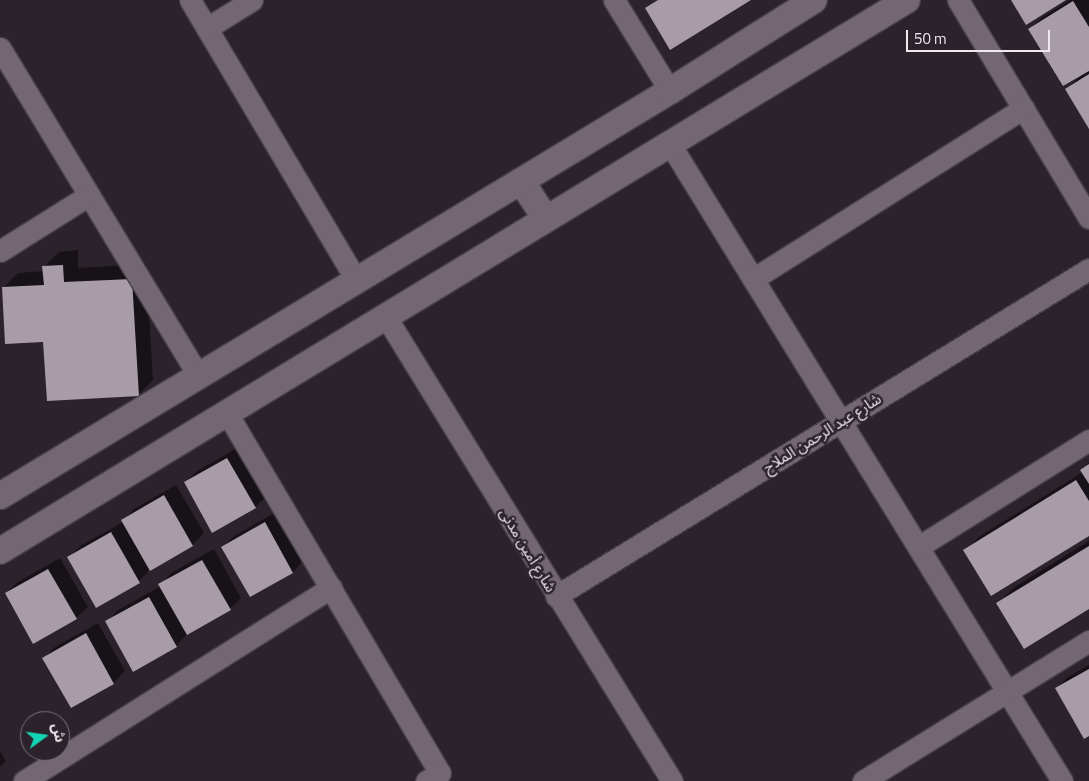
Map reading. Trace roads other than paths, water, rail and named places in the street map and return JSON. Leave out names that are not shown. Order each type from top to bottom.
[{"type":"street","points":[[190,0],[356,280]]},
{"type":"street","points":[[207,28],[252,0]]},
{"type":"street","points":[[614,0],[670,91]]},
{"type":"street","points":[[0,496],[670,91],[814,0]]},
{"type":"street","points":[[0,552],[907,0]]},
{"type":"street","points":[[958,0],[1089,218]]},
{"type":"street","points":[[0,48],[198,375]]},
{"type":"street","points":[[753,279],[1023,108]]},
{"type":"street","points":[[670,144],[1062,781]]},
{"type":"street","points":[[520,181],[546,219]]},
{"type":"street","points":[[0,251],[89,195]]},
{"type":"street","name":"شارع عبد الرحمن الملاح","points":[[556,596],[1089,269]]},
{"type":"street","name":"شارع أمين مدنى","points":[[386,317],[556,596],[672,781]]},
{"type":"street","points":[[227,413],[440,772],[426,781]]},
{"type":"street","points":[[918,547],[1089,440]]},
{"type":"street","points":[[24,781],[331,588]]},
{"type":"street","points":[[863,781],[1089,641]]}]
